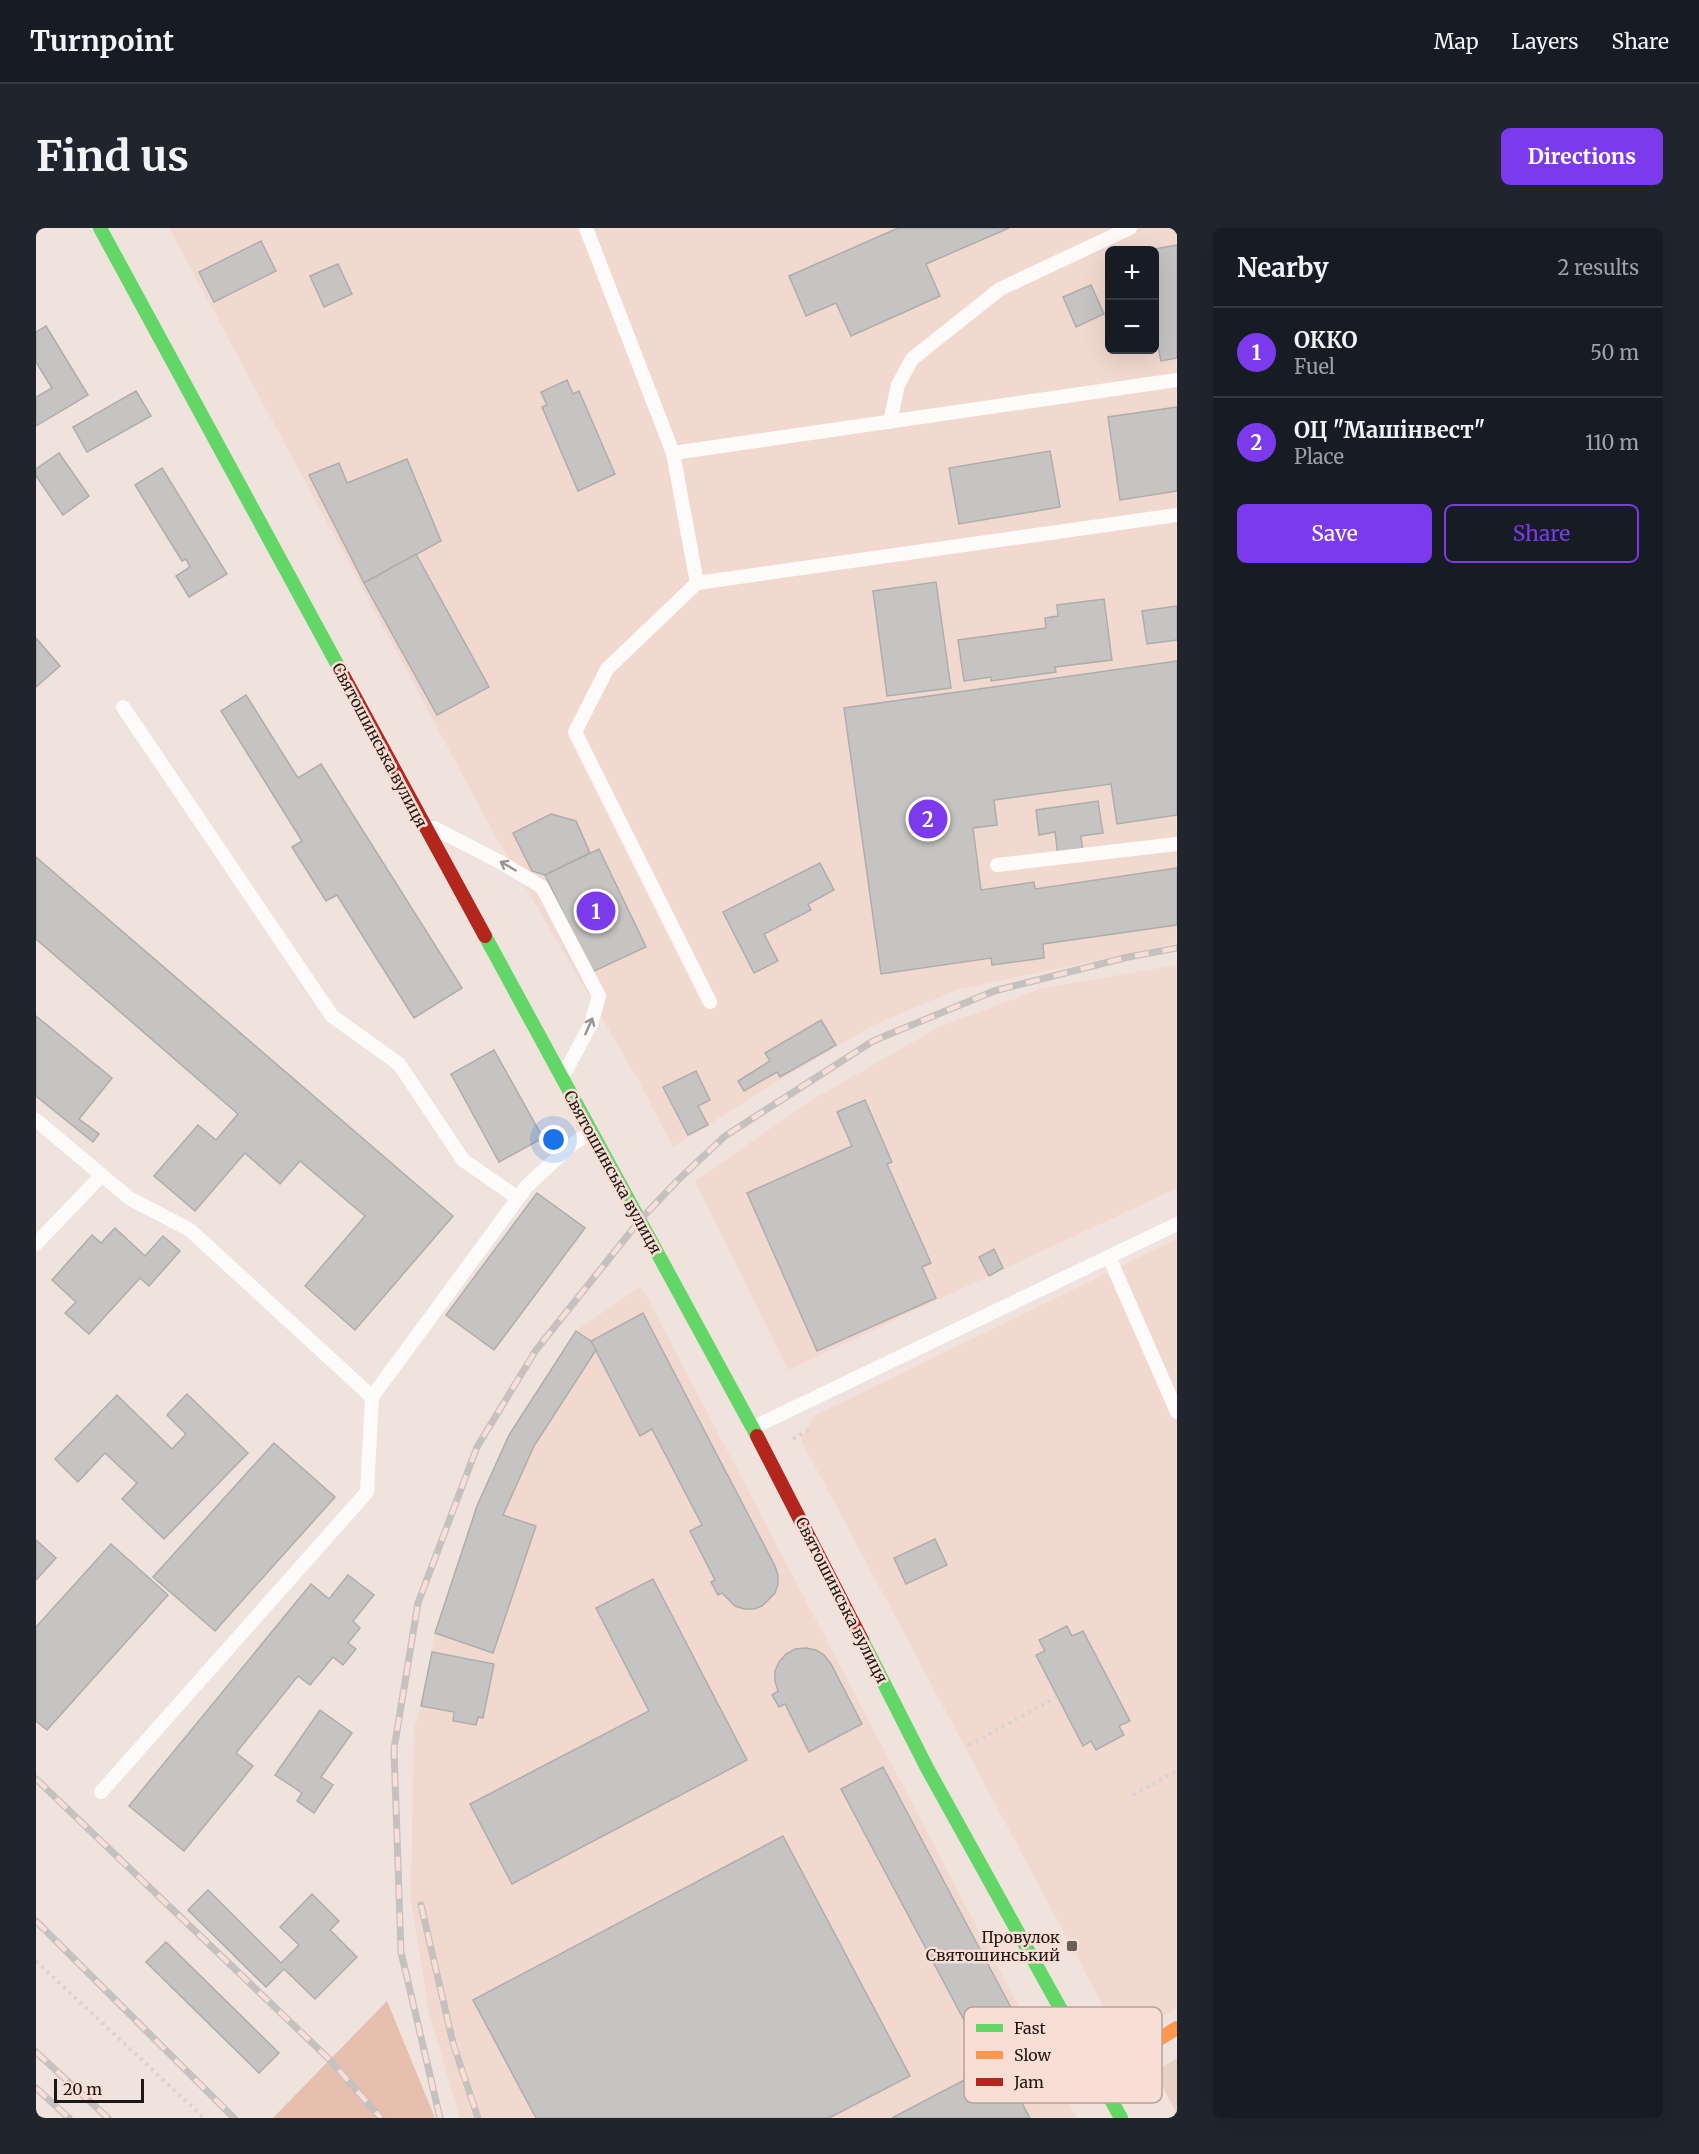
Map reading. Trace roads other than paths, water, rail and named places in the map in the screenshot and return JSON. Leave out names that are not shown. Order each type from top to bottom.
[{"type":"main road","name":"Святошинська вулиця","points":[[100,228],[752,1428],[927,1768],[1060,2007]]},
{"type":"main road","points":[[1162,2037],[1177,2028]]},
{"type":"main road","name":"Святошинська вулиця","points":[[1113,2103],[1121,2118]]},
{"type":"lane","points":[[586,228],[673,453],[697,583]]},
{"type":"lane","points":[[890,422],[898,385],[912,359],[1000,289],[1130,228]]},
{"type":"lane","points":[[673,453],[1177,380]]},
{"type":"lane","points":[[710,1002],[575,732],[607,669],[697,583],[1177,515]]},
{"type":"lane","points":[[123,707],[332,1016],[399,1064],[463,1160],[518,1198]]},
{"type":"lane","points":[[421,821],[502,863],[542,887],[599,996],[591,1024],[562,1078]]},
{"type":"lane","points":[[997,865],[1177,844]]},
{"type":"lane","points":[[36,1120],[129,1198],[190,1230],[372,1397]]},
{"type":"lane","points":[[101,1792],[367,1492],[372,1397],[527,1186],[570,1146],[591,1132]]},
{"type":"lane","points":[[36,1244],[102,1175]]},
{"type":"lane","points":[[752,1428],[1177,1224]]},
{"type":"lane","points":[[1108,1257],[1177,1412]]},
{"type":"railway","points":[[440,2118],[401,1952],[394,1749],[418,1603],[477,1447],[536,1350],[640,1220],[725,1136],[873,1041],[994,991],[1128,957],[1177,948]]},
{"type":"railway","points":[[36,1779],[328,2058],[381,2118]]},
{"type":"railway","points":[[421,1905],[453,2043],[478,2118]]},
{"type":"railway","points":[[36,1921],[234,2118]]},
{"type":"railway","points":[[36,2052],[108,2118]]},
{"type":"railway","points":[[36,2088],[69,2118]]},
{"type":"place","name":"ОЦ \"Машінвест\"","points":[[928,819]]},
{"type":"place","name":"ОККО","points":[[596,911]]},
{"type":"place","name":"Провулок Святошинський","points":[[1072,1946]]}]
